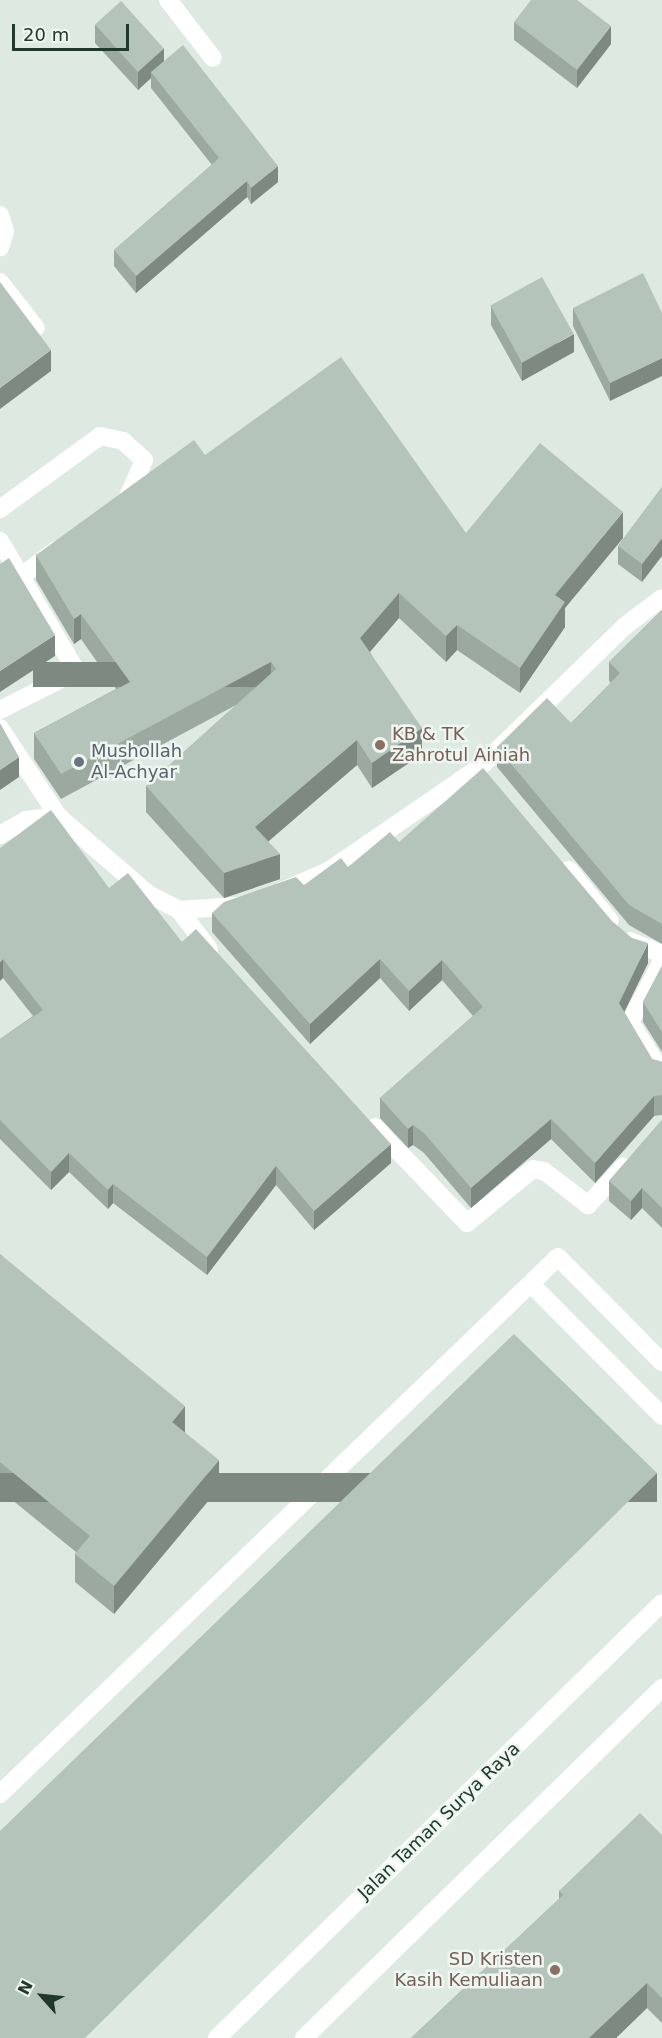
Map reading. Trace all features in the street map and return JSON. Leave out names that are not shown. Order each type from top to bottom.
[{"type":"street","points":[[168,0],[213,58]]},
{"type":"street","points":[[0,215],[5,231],[0,247]]},
{"type":"street","points":[[0,282],[36,328]]},
{"type":"street","points":[[0,509],[100,436],[109,436],[144,460],[135,491],[115,508]]},
{"type":"street","points":[[0,541],[23,574],[74,667],[69,675],[0,710]]},
{"type":"street","points":[[23,574],[69,541]]},
{"type":"street","points":[[179,910],[224,910],[259,900],[330,870],[480,767],[625,626],[662,598]]},
{"type":"street","points":[[0,728],[57,816],[148,894],[179,910],[221,963]]},
{"type":"street","points":[[480,767],[495,785]]},
{"type":"street","points":[[0,835],[26,820],[57,816]]},
{"type":"street","points":[[556,855],[621,933],[639,949],[662,954]]},
{"type":"street","points":[[662,961],[630,1022],[662,1073]]},
{"type":"street","points":[[358,1109],[467,1223],[533,1169],[544,1171],[591,1204],[638,1150]]},
{"type":"street","points":[[0,1794],[559,1257],[662,1362]]},
{"type":"street","points":[[531,1284],[662,1416]]},
{"type":"street","name":"Jalan Taman Surya Raya","points":[[217,2038],[662,1603]]},
{"type":"street","points":[[304,2038],[662,1688]]},
{"type":"building","points":[[531,0],[577,0],[611,26],[577,70],[514,22]]},
{"type":"building","points":[[121,1],[164,49],[138,72],[95,24]]},
{"type":"building","points":[[183,45],[278,166],[251,188],[247,181],[136,276],[114,250],[219,158],[151,72]]},
{"type":"building","points":[[643,273],[662,313],[662,358],[610,383],[573,308]]},
{"type":"building","points":[[542,277],[574,334],[522,362],[490,306]]},
{"type":"building","points":[[0,282],[51,350],[0,388]]},
{"type":"building","points":[[341,357],[466,533],[540,443],[623,512],[555,595],[565,602],[520,668],[457,625],[446,636],[399,593],[360,638],[422,728],[372,763],[357,740],[255,827],[280,854],[224,873],[146,786],[276,669],[271,662],[61,774],[34,733],[130,682],[81,614],[74,619],[36,555],[194,440],[205,455]]},
{"type":"building","points":[[662,487],[662,538],[642,564],[618,546]]},
{"type":"building","points":[[9,558],[55,635],[0,671],[0,564]]},
{"type":"building","points":[[662,610],[662,924],[629,905],[497,747],[547,698],[571,723],[620,673],[609,662]]},
{"type":"building","points":[[0,723],[19,757],[0,770]]},
{"type":"building","points":[[483,768],[612,921],[632,938],[648,943],[619,1003],[652,1059],[662,1062],[662,1095],[654,1096],[595,1163],[551,1119],[471,1188],[424,1133],[413,1125],[408,1129],[380,1098],[483,1007],[442,960],[409,991],[380,959],[310,1024],[212,913],[224,902],[296,877],[304,885],[341,858],[348,867],[390,832],[399,842]]},
{"type":"building","points":[[51,810],[109,888],[128,873],[182,942],[196,929],[391,1144],[314,1211],[276,1166],[207,1257],[113,1184],[108,1190],[69,1153],[51,1172],[0,1120],[0,1039],[43,1010],[3,959],[0,962],[0,848]]},
{"type":"building","points":[[662,966],[662,1032],[643,1002]]},
{"type":"building","points":[[662,1120],[662,1208],[642,1188],[631,1201],[609,1181]]},
{"type":"building","points":[[0,1254],[185,1406],[172,1422],[219,1460],[114,1586],[75,1554],[90,1536],[0,1462]]},
{"type":"building","points":[[514,1334],[657,1473],[85,2038],[0,2038],[0,1831]]},
{"type":"building","points":[[640,1813],[662,1835],[662,1998],[647,1983],[589,2038],[411,2038],[563,1895],[559,1891]]},
{"type":"place","name":"KB & TK Zahrotul Ainiah","points":[[380,745]]},
{"type":"place","name":"Mushollah Al-Achyar","points":[[79,762]]},
{"type":"place","name":"SD Kristen Kasih Kemuliaan","points":[[555,1970]]}]
